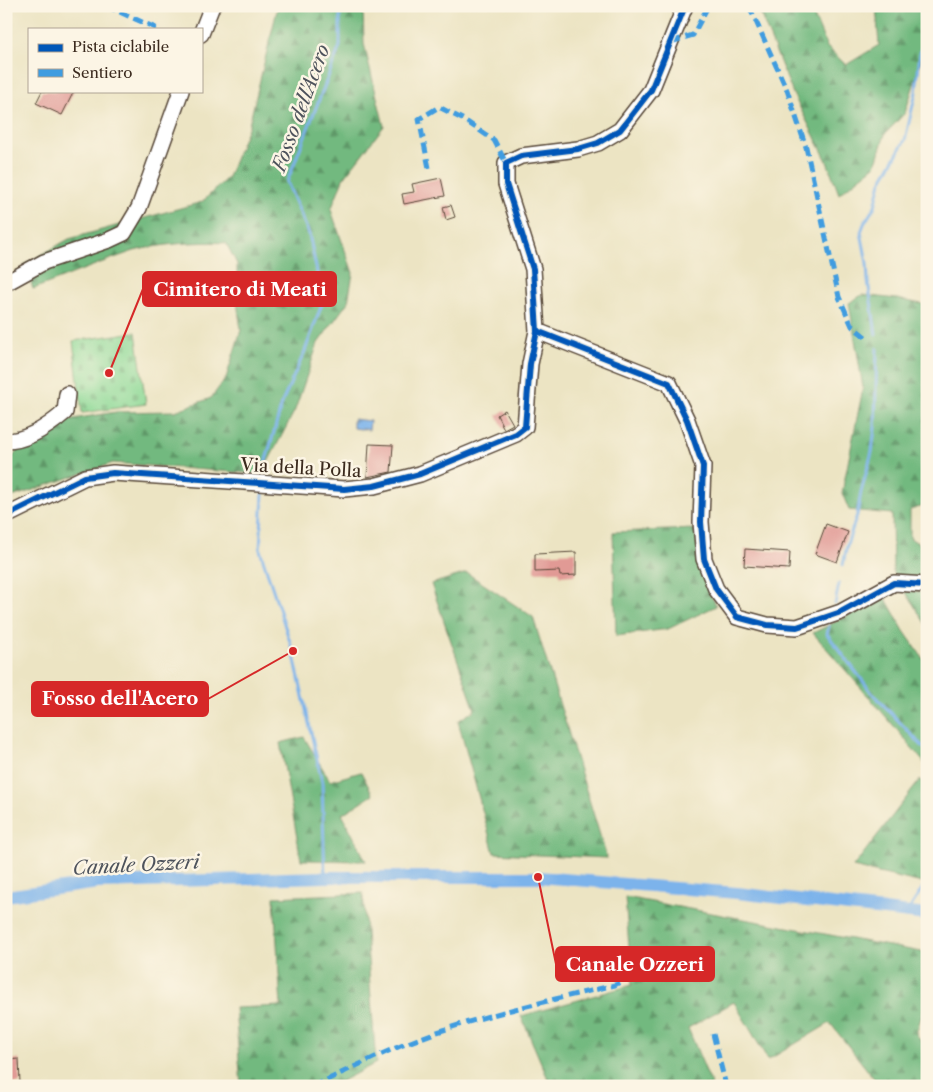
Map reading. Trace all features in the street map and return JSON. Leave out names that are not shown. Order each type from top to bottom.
[{"type":"street","points":[[202,31],[212,6]]},
{"type":"street","points":[[685,6],[651,90],[620,130],[598,143],[578,149],[521,156],[506,163],[506,184],[533,269],[537,332],[669,383],[687,420],[703,466],[701,522],[704,559],[716,589],[737,617],[767,626],[797,627],[840,612],[894,583],[927,585]]},
{"type":"street","points":[[6,283],[44,262],[124,233],[139,208],[181,92]]},
{"type":"street","name":"Via della Polla","points":[[6,516],[85,478],[113,473],[344,488],[374,486],[420,474],[516,434],[525,427],[530,364],[537,332]]},
{"type":"street","points":[[6,441],[16,441],[56,420],[65,412],[67,394]]},
{"type":"green space","points":[[278,6],[363,6],[364,44],[384,126],[343,179],[331,210],[353,273],[348,302],[318,343],[295,410],[269,460],[260,474],[113,463],[6,499],[6,466],[17,451],[61,421],[116,412],[175,411],[211,398],[226,378],[241,330],[237,302],[237,264],[226,243],[180,244],[134,251],[33,289],[25,264],[69,239],[202,202],[228,177],[249,125]]},
{"type":"green space","points":[[757,6],[810,6],[827,47],[846,65],[879,45],[876,6],[927,6],[927,43],[905,113],[885,134],[875,166],[839,194],[826,159],[794,96]]},
{"type":"green space","points":[[862,295],[927,305],[927,505],[910,510],[910,538],[927,549],[927,579],[893,574],[892,514],[849,510],[842,493],[863,388],[849,303]]},
{"type":"green space","points":[[136,332],[146,404],[82,413],[73,341]]},
{"type":"green space","points":[[695,529],[701,573],[716,606],[668,629],[616,636],[613,532]]},
{"type":"green space","points":[[467,573],[533,617],[607,858],[494,853],[458,721],[475,710],[431,584]]},
{"type":"green space","points":[[905,591],[927,592],[927,626]]},
{"type":"green space","points":[[885,597],[904,631],[927,664],[927,766],[813,633]]},
{"type":"green space","points":[[304,737],[330,781],[361,772],[373,795],[342,814],[366,861],[301,860],[280,743]]},
{"type":"green space","points":[[920,780],[927,784],[927,876],[922,883],[853,867]]},
{"type":"green space","points":[[363,893],[376,1063],[332,1086],[241,1086],[235,1008],[281,1006],[274,897]]},
{"type":"green space","points":[[625,897],[927,953],[927,998],[916,1034],[927,1048],[927,1086],[880,1086],[830,1023],[768,1060],[734,1002],[688,1028],[712,1086],[551,1086],[521,1016],[632,985]]},
{"type":"water","points":[[353,419],[370,421],[369,430],[353,428]]},
{"type":"building","points":[[42,92],[74,92],[62,115],[36,103]]},
{"type":"building","points":[[441,178],[445,196],[404,204],[402,194],[414,192],[412,184]]},
{"type":"building","points":[[451,205],[455,217],[446,220],[443,207]]},
{"type":"building","points":[[505,410],[513,424],[504,429],[497,415]]},
{"type":"building","points":[[369,444],[393,445],[391,472],[367,477]]},
{"type":"building","points":[[826,524],[848,532],[837,562],[815,554]]},
{"type":"building","points":[[745,549],[790,552],[789,569],[744,566]]},
{"type":"building","points":[[576,552],[576,575],[560,576],[559,571],[535,572],[535,554]]},
{"type":"building","points":[[19,1059],[20,1083],[6,1084],[6,1060]]},
{"type":"waterway","name":"Fosso dell'Acero","points":[[265,472],[265,464],[283,400],[305,351],[323,301],[309,234],[287,182],[340,46],[340,6]]},
{"type":"waterway","points":[[876,334],[861,232],[875,206],[881,182],[905,140],[916,92],[920,53],[927,35]]},
{"type":"waterway","points":[[843,565],[872,452],[875,427],[877,348]]},
{"type":"waterway","name":"Fosso dell'Acero","points":[[263,493],[260,550],[293,651],[322,782],[325,877]]},
{"type":"waterway","points":[[835,604],[839,584]]},
{"type":"waterway","points":[[829,626],[827,634],[872,693],[927,751]]},
{"type":"waterway","name":"Canale Ozzeri","points":[[6,896],[98,883],[325,877],[538,877],[737,893],[927,915]]},
{"type":"waterway","points":[[907,913],[927,881]]},
{"type":"marked path","points":[[106,6],[156,28]]},
{"type":"marked path","points":[[671,42],[693,35],[708,6]]},
{"type":"marked path","points":[[749,6],[787,90],[806,147],[839,297],[852,326],[868,339]]},
{"type":"marked path","points":[[429,168],[419,119],[439,107],[464,120],[494,140],[506,163]]},
{"type":"marked path","points":[[313,1086],[392,1050],[455,1026],[615,985],[626,978]]},
{"type":"marked path","points":[[713,1034],[726,1086]]},
{"type":"cycle path","points":[[6,516],[85,477],[113,473],[344,489],[374,486],[420,474],[516,434],[525,427],[530,364],[537,331],[533,269],[506,184],[506,163],[521,156],[578,149],[598,143],[620,130],[651,90],[685,6]]},
{"type":"cycle path","points":[[537,331],[669,383],[687,420],[703,466],[701,522],[704,559],[716,589],[737,617],[767,625],[797,627],[841,612],[894,583],[927,585]]},
{"type":"place","name":"Cimitero di Meati","points":[[109,373]]},
{"type":"place","name":"Fosso dell'Acero","points":[[293,651]]},
{"type":"place","name":"Canale Ozzeri","points":[[538,877]]}]
